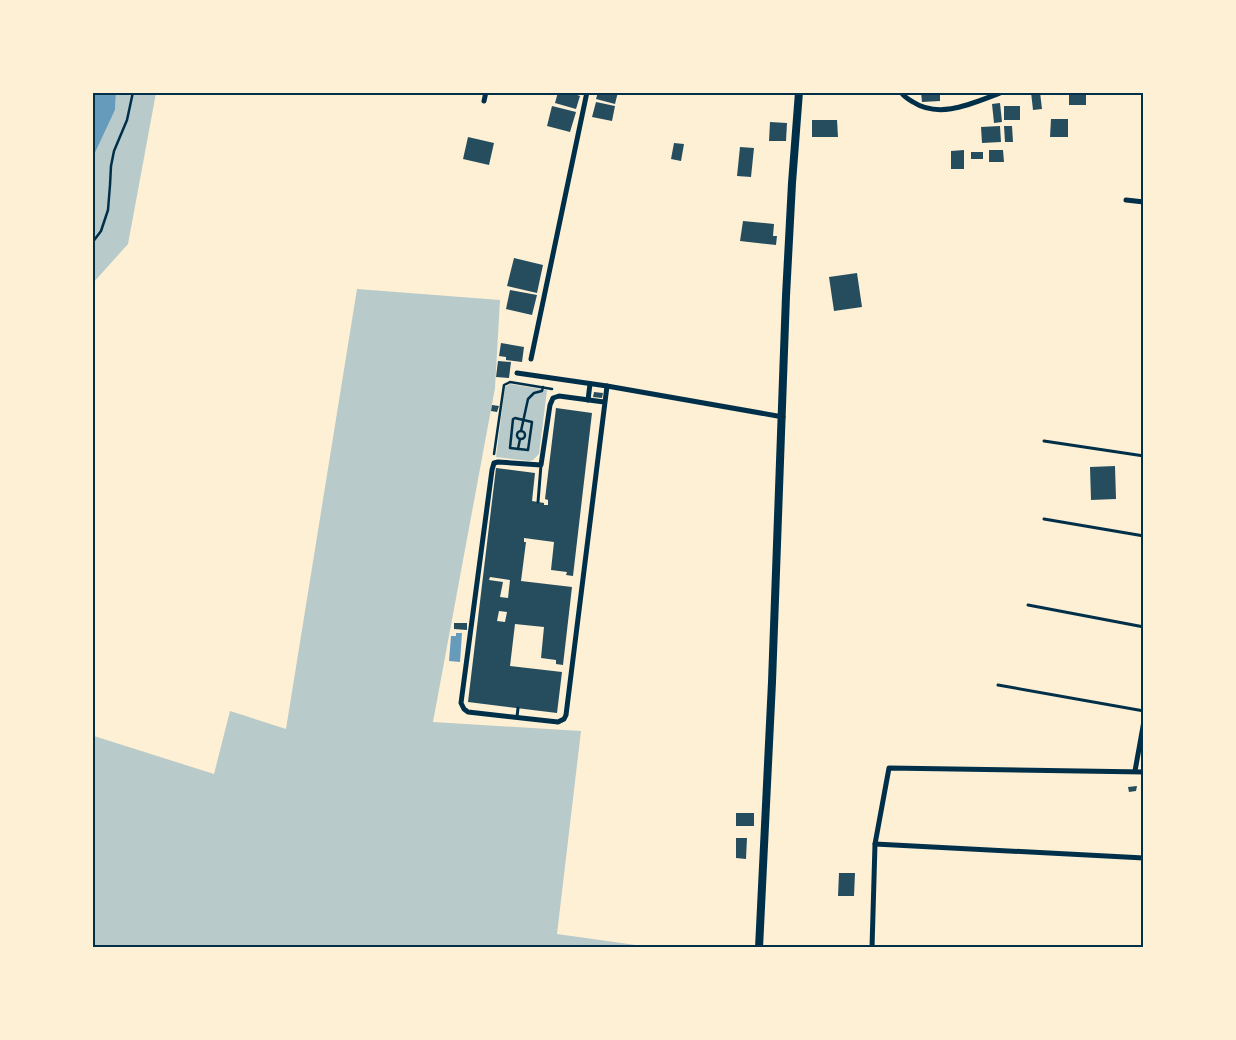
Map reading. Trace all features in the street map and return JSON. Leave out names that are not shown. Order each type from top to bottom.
[{"type":"street","points":[[484,101],[486,92]]},
{"type":"street","points":[[531,359],[587,92]]},
{"type":"street","points":[[759,948],[783,417],[786,296],[799,92]]},
{"type":"street","points":[[901,92],[902,95],[917,105],[936,110],[958,108],[1003,92]]},
{"type":"street","points":[[1126,200],[1144,202]]},
{"type":"street","points":[[517,373],[607,386],[783,417]]},
{"type":"street","points":[[588,400],[590,384]]},
{"type":"street","points":[[604,402],[559,396],[552,398],[541,465],[494,463],[461,703],[468,712],[558,722],[566,715],[607,386]]},
{"type":"street","points":[[1135,771],[1144,721]]},
{"type":"street","points":[[872,948],[875,844],[889,768],[1144,772]]},
{"type":"street","points":[[875,844],[1144,858]]},
{"type":"lane","points":[[1044,440],[1144,456]]},
{"type":"lane","points":[[538,502],[541,465]]},
{"type":"lane","points":[[1044,519],[1144,536]]},
{"type":"lane","points":[[1028,605],[1144,627]]},
{"type":"lane","points":[[998,685],[1144,711]]},
{"type":"lane","points":[[517,717],[518,708]]},
{"type":"path","points":[[92,243],[101,231],[108,210],[114,151],[127,120],[133,92]]},
{"type":"path","points":[[493,457],[504,385],[510,382],[551,388],[559,396]]},
{"type":"path","points":[[520,439],[517,437],[517,434],[521,430],[528,399],[534,393],[542,391],[543,387]]},
{"type":"path","points":[[515,418],[531,421],[532,423],[528,450],[518,449],[509,446],[513,419],[515,418]]},
{"type":"path","points":[[518,449],[520,439],[525,434],[521,430]]},
{"type":"shaded area","points":[[116,93],[156,93],[128,244],[93,283],[92,162],[115,110]]},
{"type":"shaded area","points":[[357,289],[500,300],[495,388],[433,722],[581,731],[557,934],[650,947],[93,948],[92,743],[94,736],[214,774],[230,711],[286,729]]},
{"type":"shaded area","points":[[510,384],[547,390],[539,454],[533,460],[496,457],[505,387]]},
{"type":"water","points":[[93,92],[116,93],[115,110],[94,155],[93,162]]},
{"type":"water","points":[[456,633],[462,633],[460,662],[449,661],[451,636],[456,636]]},
{"type":"building","points":[[558,92],[569,92],[580,96],[576,109],[555,103]]},
{"type":"building","points":[[598,92],[618,92],[615,104],[596,99]]},
{"type":"building","points":[[921,92],[940,92],[940,101],[922,102]]},
{"type":"building","points":[[1031,92],[1040,92],[1042,109],[1033,110]]},
{"type":"building","points":[[1069,92],[1086,92],[1086,105],[1069,105]]},
{"type":"building","points":[[596,102],[615,106],[612,121],[592,117]]},
{"type":"building","points":[[1000,103],[1002,122],[994,123],[992,104]]},
{"type":"building","points":[[552,106],[576,112],[570,132],[547,126]]},
{"type":"building","points":[[1004,106],[1020,106],[1020,120],[1004,120]]},
{"type":"building","points":[[1051,119],[1068,119],[1068,137],[1050,137]]},
{"type":"building","points":[[812,120],[837,120],[838,137],[812,137]]},
{"type":"building","points":[[770,122],[787,123],[786,141],[769,141]]},
{"type":"building","points":[[1000,126],[1001,142],[982,143],[981,127]]},
{"type":"building","points":[[1004,126],[1012,126],[1013,142],[1005,142]]},
{"type":"building","points":[[468,137],[494,143],[489,165],[463,159]]},
{"type":"building","points":[[674,143],[684,144],[681,161],[671,159]]},
{"type":"building","points":[[740,147],[754,148],[751,177],[737,176]]},
{"type":"building","points":[[964,150],[964,169],[951,169],[951,151]]},
{"type":"building","points":[[989,150],[1003,150],[1004,162],[989,162]]},
{"type":"building","points":[[971,152],[983,152],[983,159],[971,159]]},
{"type":"building","points":[[743,221],[774,224],[773,236],[777,236],[776,245],[740,241]]},
{"type":"building","points":[[514,258],[543,265],[537,293],[507,286]]},
{"type":"building","points":[[857,273],[862,307],[834,311],[829,277]]},
{"type":"building","points":[[510,290],[537,295],[532,315],[506,309]]},
{"type":"building","points":[[501,343],[524,347],[522,362],[506,360],[506,357],[499,356]]},
{"type":"building","points":[[498,361],[511,362],[509,378],[496,377]]},
{"type":"building","points":[[594,392],[603,393],[602,398],[593,397]]},
{"type":"building","points":[[492,405],[499,406],[497,412],[491,411]]},
{"type":"building","points":[[556,408],[592,413],[573,576],[566,575],[567,572],[551,570],[554,542],[524,538],[524,542],[526,542],[521,581],[572,587],[563,665],[556,664],[556,660],[541,658],[544,627],[515,624],[510,666],[562,672],[557,713],[468,702],[496,468],[535,473],[532,501],[548,505],[548,500],[545,499]],"holes":[[[490,577],[510,580],[508,598],[500,597],[503,582],[489,580]],[[499,611],[507,612],[505,622],[497,621]]]},
{"type":"building","points":[[1115,466],[1116,499],[1091,500],[1090,467]]},
{"type":"building","points":[[454,623],[467,623],[467,630],[454,629]]},
{"type":"building","points":[[1137,786],[1136,791],[1129,792],[1128,787]]},
{"type":"building","points":[[736,813],[754,813],[754,826],[736,826]]},
{"type":"building","points":[[736,838],[747,838],[746,859],[736,858]]},
{"type":"building","points":[[839,873],[855,873],[854,896],[838,896]]}]
